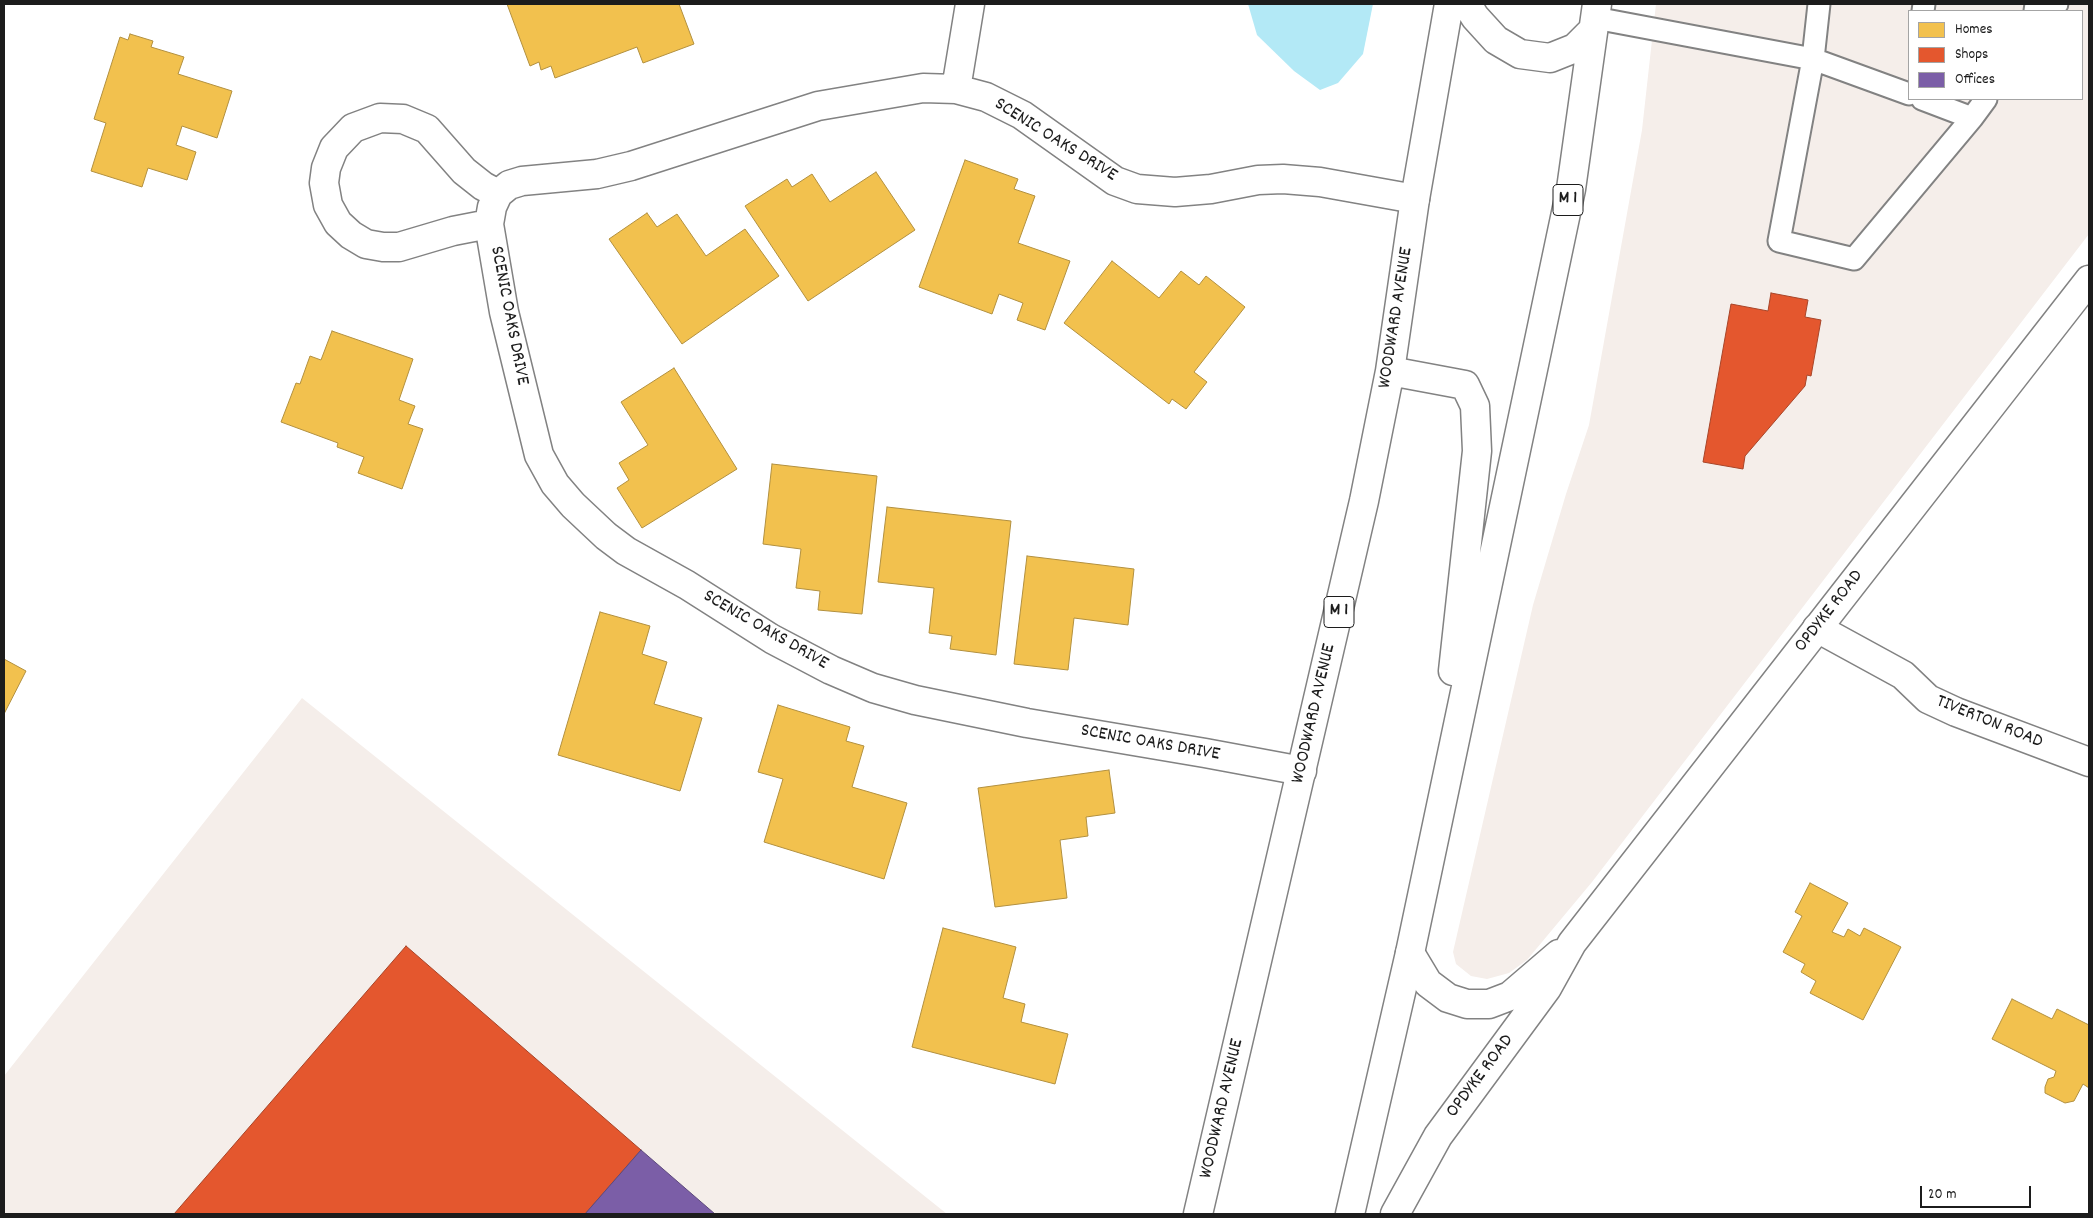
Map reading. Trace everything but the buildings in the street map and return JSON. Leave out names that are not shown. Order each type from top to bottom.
[{"type":"main road","points":[[956,89],[970,4]]},
{"type":"main road","name":"WOODWARD AVENUE","points":[[1198,1214],[1364,501],[1390,371],[1415,199],[1449,4]]},
{"type":"main road","points":[[1467,4],[1475,17],[1496,40],[1520,54],[1550,58],[1575,48],[1595,17]]},
{"type":"main road","name":"M 1","points":[[1350,1214],[1410,953],[1571,189],[1595,17]]},
{"type":"main road","name":"SCENIC OAKS DRIVE","points":[[1302,771],[1205,752],[1027,723],[915,700],[873,688],[831,670],[772,639],[687,585],[626,550],[606,536],[555,484],[539,455],[504,312],[489,224],[492,207],[498,194],[509,185],[522,181],[597,174],[631,166],[818,106],[923,88],[956,89],[986,98],[1022,115],[1092,166],[1115,180],[1137,189],[1175,192],[1210,189],[1258,180],[1283,179],[1320,182],[1415,199]]},
{"type":"main road","name":"SCENIC OAKS DRIVE","points":[[489,224],[453,231],[398,246],[383,247],[366,244],[351,235],[338,223],[328,205],[324,183],[326,168],[334,148],[353,128],[380,118],[403,118],[427,129],[464,171],[483,186],[498,194]]},
{"type":"main road","name":"OPDYKE ROAD","points":[[1395,1214],[1438,1136],[1547,988],[1572,943],[2089,280]]},
{"type":"main road","points":[[1390,371],[1465,385],[1475,406],[1477,450],[1436,824]]},
{"type":"main road","name":"TIVERTON ROAD","points":[[1817,628],[1903,676],[1928,699],[1956,712],[2089,762]]},
{"type":"main road","name":"OPDYKE ROAD","points":[[1410,953],[1428,983],[1448,998],[1467,1004],[1489,1004],[1510,996],[1572,943]]},
{"type":"lane","points":[[1820,4],[1813,59],[1779,241],[1854,259],[1985,100]]},
{"type":"lane","points":[[1595,17],[1813,59],[1908,94]]},
{"type":"lane","points":[[1925,100],[1972,118]]},
{"type":"shaded area","points":[[1656,4],[2089,4],[2089,234],[1592,882],[1527,960],[1509,973],[1487,979],[1471,976],[1456,964],[1453,952],[1533,605],[1589,425],[1642,130]]},
{"type":"shaded area","points":[[302,698],[947,1214],[4,1214],[4,1076]]},
{"type":"water","points":[[1248,4],[1373,4],[1363,54],[1338,83],[1320,90],[1294,71],[1257,35]]}]
